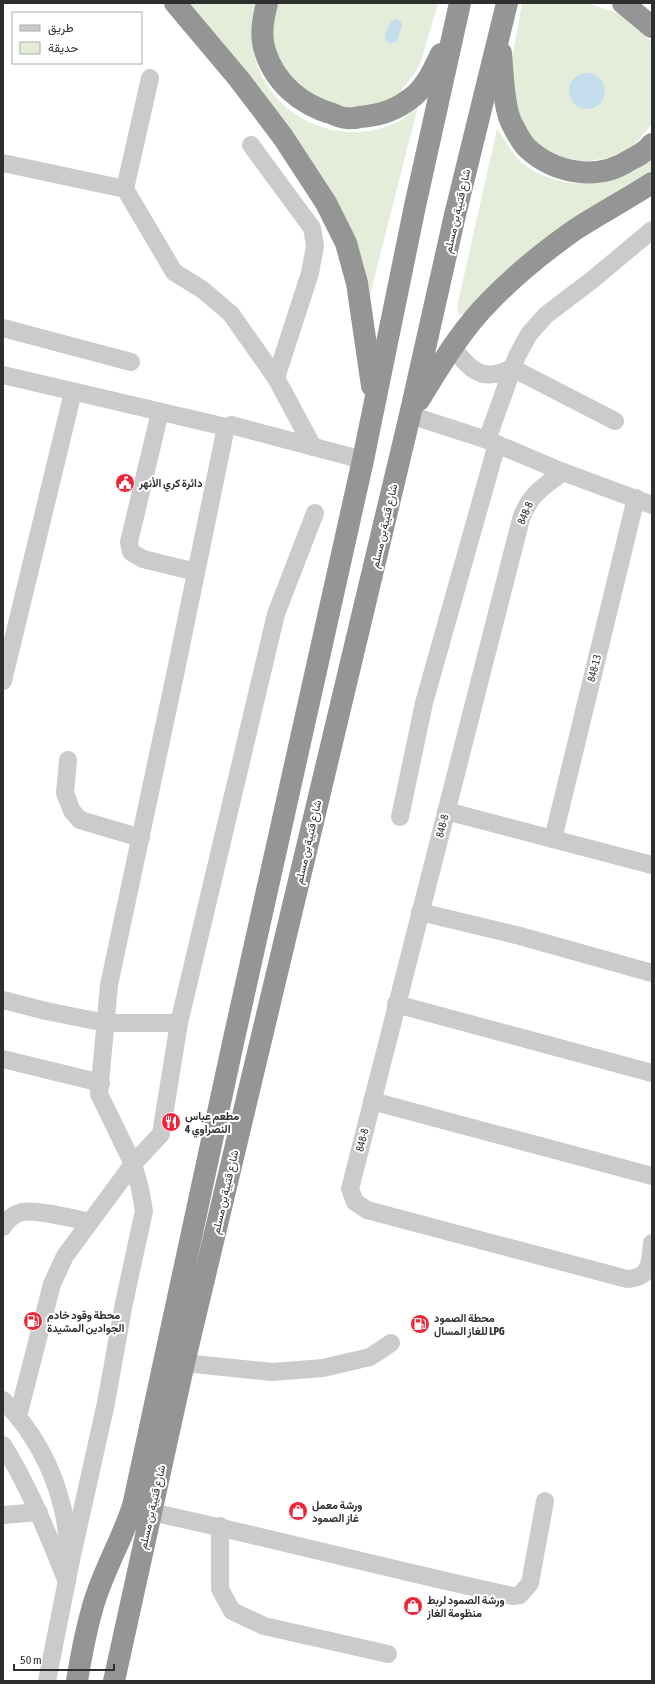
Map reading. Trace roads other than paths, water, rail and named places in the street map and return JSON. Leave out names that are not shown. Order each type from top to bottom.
[{"type":"highway","points":[[175,3],[239,79],[283,137],[326,203],[346,243],[357,283],[371,377],[373,408]]},
{"type":"highway","points":[[267,3],[262,24],[265,50],[275,73],[284,87],[292,94],[319,110],[348,118],[380,115],[398,107],[415,94],[428,78],[454,28]]},
{"type":"highway","name":"شارع قتيبة بن مسلم","points":[[77,1681],[93,1606],[103,1579],[125,1530],[133,1506],[233,1043],[363,460],[415,206],[460,3]]},
{"type":"highway","name":"شارع قتيبة بن مسلم","points":[[114,1681],[184,1363],[410,415],[455,215],[507,3]]},
{"type":"highway","points":[[623,3],[652,27]]},
{"type":"highway","points":[[500,34],[504,92],[511,121],[526,147],[548,162],[573,172],[592,173],[612,170],[624,165],[652,144]]},
{"type":"highway","points":[[410,415],[452,347],[488,302],[542,254],[577,229],[646,187]]},
{"type":"street","points":[[150,78],[125,189],[174,272],[202,290],[231,314],[276,378],[313,447]]},
{"type":"street","points":[[251,145],[312,228],[315,246],[310,273],[276,378]]},
{"type":"street","points":[[3,163],[125,189]]},
{"type":"street","points":[[400,817],[424,703],[512,368],[522,344],[537,324],[652,230]]},
{"type":"street","points":[[3,328],[131,362]]},
{"type":"street","points":[[452,347],[469,367],[485,374],[494,374],[512,368],[615,420]]},
{"type":"street","points":[[3,375],[226,427],[231,425],[363,460]]},
{"type":"street","points":[[3,681],[73,392]]},
{"type":"street","points":[[160,412],[129,542],[131,552],[144,559],[196,572]]},
{"type":"street","points":[[410,415],[492,442],[563,472],[644,501]]},
{"type":"street","points":[[47,1681],[71,1560],[106,1403],[124,1303],[144,1211],[140,1188],[133,1164],[99,1094],[110,985],[226,427]]},
{"type":"street","name":"848-8","points":[[563,472],[534,494],[524,510],[351,1182],[352,1196],[360,1207],[375,1212],[627,1279],[648,1276]]},
{"type":"street","name":"848-13","points":[[553,839],[644,501]]},
{"type":"street","points":[[18,1416],[52,1284],[65,1256],[133,1164],[161,1134],[179,1023],[276,614],[315,513]]},
{"type":"street","points":[[68,760],[66,793],[72,811],[80,820],[141,838]]},
{"type":"street","points":[[446,811],[553,839],[651,862]]},
{"type":"street","points":[[420,912],[520,936],[652,972]]},
{"type":"street","points":[[3,1000],[46,1011],[106,1023],[179,1023]]},
{"type":"street","points":[[396,1004],[652,1074]]},
{"type":"street","points":[[3,1059],[101,1083]]},
{"type":"street","points":[[372,1101],[652,1176]]},
{"type":"street","points":[[3,1227],[10,1218],[16,1214],[30,1212],[90,1222]]},
{"type":"street","points":[[648,1276],[652,1243]]},
{"type":"street","points":[[184,1363],[272,1372],[323,1368],[370,1357],[391,1344]]},
{"type":"street","points":[[3,1400],[18,1416],[32,1435],[54,1477],[63,1507],[71,1560]]},
{"type":"street","points":[[3,1445],[23,1478],[39,1512],[67,1582]]},
{"type":"street","points":[[151,1512],[220,1526],[430,1578],[513,1596],[520,1595],[530,1583],[545,1501]]},
{"type":"street","points":[[3,1515],[39,1512]]},
{"type":"street","points":[[220,1526],[220,1589],[232,1611],[264,1626],[388,1654]]},
{"type":"water","points":[[397,19],[402,25],[397,41],[390,44],[386,41],[385,35],[391,21]]},
{"type":"water","points":[[591,73],[600,78],[604,84],[604,98],[600,104],[591,109],[583,109],[574,104],[570,98],[569,87],[574,78],[580,74]]},
{"type":"place","name":"دائرة كري الأنهر","points":[[125,483]]},
{"type":"place","name":"مطعم عباس النصراوي 4","points":[[171,1122]]},
{"type":"place","name":"محطة وقود خادم الجوادين المشيدة","points":[[33,1321]]},
{"type":"place","name":"محطة الصمود للغاز المسال LPG","points":[[420,1324]]},
{"type":"place","name":"ورشة معمل غاز الصمود","points":[[298,1511]]},
{"type":"place","name":"ورشة الصمود لربط منظومة الغاز","points":[[413,1606]]}]
